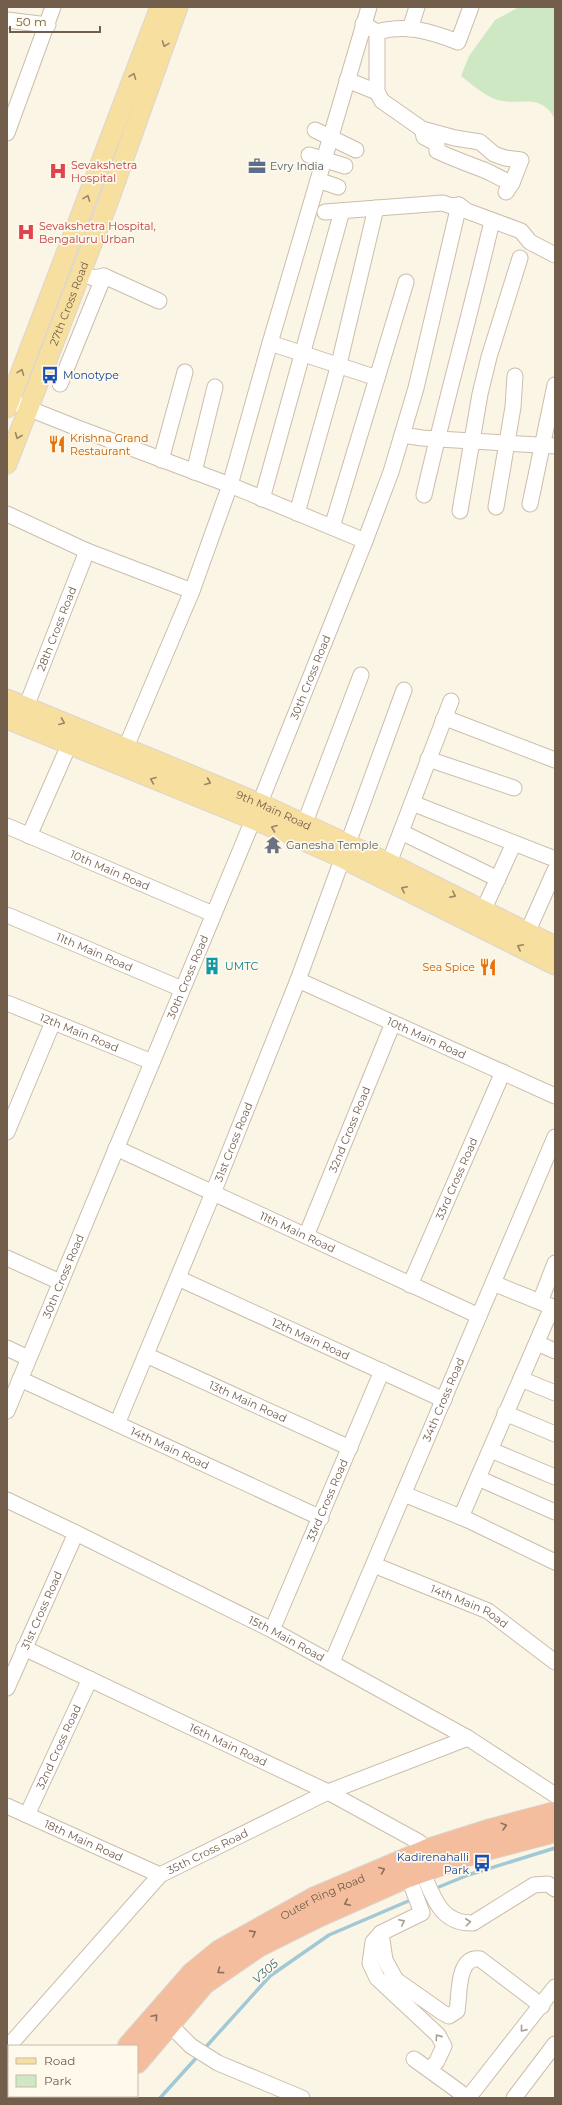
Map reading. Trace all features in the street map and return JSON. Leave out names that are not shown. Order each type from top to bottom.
[{"type":"highway","name":"Outer Ring Road","points":[[131,2045],[193,1973],[220,1951],[315,1898],[428,1850],[491,1830],[555,1813]]},
{"type":"highway","name":"Outer Ring Road","points":[[138,2061],[204,1983],[251,1950],[318,1916],[415,1873],[479,1851],[555,1831]]},
{"type":"main road","name":"27th Cross Road","points":[[8,404],[160,7]]},
{"type":"main road","name":"27th Cross Road","points":[[7,464],[30,408],[83,267],[178,7]]},
{"type":"main road","name":"9th Main Road","points":[[7,698],[126,747],[256,812],[345,851],[389,863],[555,946]]},
{"type":"main road","name":"9th Main Road","points":[[7,719],[69,745],[256,812],[304,825],[345,851],[555,965]]},
{"type":"street","points":[[7,133],[48,25],[53,7]]},
{"type":"street","points":[[126,747],[192,591],[230,485],[318,180],[316,157],[330,138],[369,7]]},
{"type":"street","points":[[410,29],[417,7]]},
{"type":"street","points":[[363,24],[376,32],[396,28],[410,29],[439,35],[458,42],[471,7]]},
{"type":"street","points":[[7,20],[48,25]]},
{"type":"street","points":[[376,32],[377,92],[382,101],[422,130],[480,142],[494,154],[505,158],[521,160],[509,187],[482,169],[474,168],[437,151],[437,144],[424,137],[422,130]]},
{"type":"street","points":[[347,80],[377,92]]},
{"type":"street","points":[[315,130],[356,150]]},
{"type":"street","points":[[316,157],[344,166]]},
{"type":"street","points":[[318,180],[338,187]]},
{"type":"street","points":[[325,212],[424,203],[460,205],[492,221],[521,231],[530,242],[555,255]]},
{"type":"street","name":"30th Cross Road","points":[[7,1411],[256,812],[365,541],[391,472],[416,388],[460,205]]},
{"type":"street","points":[[297,513],[339,364],[376,208]]},
{"type":"street","points":[[262,499],[342,211]]},
{"type":"street","points":[[424,495],[436,439],[471,311],[492,221]]},
{"type":"street","points":[[460,511],[472,440],[489,357],[520,258]]},
{"type":"street","points":[[83,267],[99,267],[104,276],[159,301]]},
{"type":"street","points":[[60,384],[104,276]]},
{"type":"street","points":[[332,527],[406,282]]},
{"type":"street","points":[[270,343],[339,364],[377,378]]},
{"type":"street","points":[[160,460],[185,372]]},
{"type":"street","points":[[496,507],[508,442],[515,376]]},
{"type":"street","points":[[530,504],[549,445],[555,385]]},
{"type":"street","points":[[194,472],[215,387]]},
{"type":"street","points":[[8,404],[30,408],[74,427],[230,485],[365,541]]},
{"type":"street","points":[[402,435],[436,439],[549,445]]},
{"type":"street","points":[[7,514],[87,551],[192,591]]},
{"type":"street","name":"28th Cross Road","points":[[26,707],[87,551]]},
{"type":"street","points":[[304,825],[361,676]]},
{"type":"street","name":"31st Cross Road","points":[[117,1424],[213,1193],[298,980],[404,690]]},
{"type":"street","points":[[389,863],[451,701]]},
{"type":"street","points":[[444,720],[448,719],[555,760]]},
{"type":"street","points":[[29,836],[69,745]]},
{"type":"street","points":[[428,759],[514,788]]},
{"type":"street","points":[[412,803],[555,859]]},
{"type":"street","name":"10th Main Road","points":[[7,826],[213,914]]},
{"type":"street","points":[[402,832],[498,880]]},
{"type":"street","points":[[483,911],[514,843]]},
{"type":"street","points":[[527,933],[555,870]]},
{"type":"street","name":"11th Main Road","points":[[7,915],[182,989]]},
{"type":"street","name":"10th Main Road","points":[[298,980],[555,1096]]},
{"type":"street","name":"12th Main Road","points":[[7,1003],[152,1062]]},
{"type":"street","points":[[7,1132],[53,1022]]},
{"type":"street","name":"32nd Cross Road","points":[[306,1236],[393,1023]]},
{"type":"street","name":"33rd Cross Road","points":[[410,1285],[503,1072]]},
{"type":"street","name":"34th Cross Road","points":[[332,1662],[493,1283],[552,1154],[555,1137]]},
{"type":"street","name":"11th Main Road","points":[[116,1148],[479,1316]]},
{"type":"street","points":[[7,1258],[60,1282]]},
{"type":"street","points":[[461,1517],[536,1343],[549,1305],[555,1263]]},
{"type":"street","name":"12th Main Road","points":[[178,1278],[444,1400]]},
{"type":"street","points":[[493,1283],[549,1305]]},
{"type":"street","points":[[536,1343],[555,1351]]},
{"type":"street","points":[[7,1348],[28,1358]]},
{"type":"street","name":"13th Main Road","points":[[146,1355],[350,1448]]},
{"type":"street","name":"33rd Cross Road","points":[[272,1630],[382,1371]]},
{"type":"street","points":[[520,1379],[555,1393]]},
{"type":"street","name":"14th Main Road","points":[[20,1380],[320,1518]]},
{"type":"street","points":[[505,1413],[555,1434]]},
{"type":"street","points":[[491,1450],[555,1477]]},
{"type":"street","points":[[478,1478],[555,1512]]},
{"type":"street","points":[[404,1494],[461,1517],[555,1562]]},
{"type":"street","name":"15th Main Road","points":[[7,1500],[76,1532],[272,1630],[332,1662],[468,1738],[555,1795]]},
{"type":"street","name":"31st Cross Road","points":[[7,1688],[76,1532]]},
{"type":"street","name":"14th Main Road","points":[[374,1564],[488,1611],[555,1662]]},
{"type":"street","name":"16th Main Road","points":[[24,1648],[328,1792],[419,1842],[428,1850]]},
{"type":"street","name":"32nd Cross Road","points":[[27,1815],[90,1678]]},
{"type":"street","name":"35th Cross Road","points":[[8,2045],[160,1875],[328,1792],[468,1738]]},
{"type":"street","name":"18th Main Road","points":[[7,1806],[160,1875]]},
{"type":"street","points":[[415,1873],[436,1905],[453,1921],[473,1923],[534,1885],[548,1884],[555,1889]]},
{"type":"street","points":[[415,1873],[422,1913]]},
{"type":"street","points":[[430,2070],[437,2061],[444,2046],[438,2035],[377,1978],[372,1971],[370,1954],[373,1942],[381,1933],[436,1905]]},
{"type":"street","points":[[381,1933],[385,1960],[396,1980],[448,2016],[457,2011],[462,1970],[468,1961],[475,1958],[480,1959],[542,2006]]},
{"type":"street","points":[[414,2059],[468,2098],[542,2006],[555,1987]]},
{"type":"street","points":[[169,2024],[191,2046],[218,2063],[302,2098]]},
{"type":"street","points":[[514,2098],[555,2044]]},
{"type":"green space","points":[[519,7],[555,7],[555,119],[549,110],[542,105],[535,102],[512,102],[495,99],[482,92],[461,76],[469,56],[495,20]]},
{"type":"waterway","name":"V305","points":[[434,1889],[468,1875],[555,1848]]},
{"type":"waterway","name":"V305","points":[[204,2049],[270,1976],[329,1935],[413,1899]]},
{"type":"waterway","name":"V305","points":[[160,2098],[198,2056]]},
{"type":"place","name":"Evry India","points":[[257,166]]},
{"type":"place","name":"Sevakshetra Hospital","points":[[58,171]]},
{"type":"place","name":"Sevakshetra Hospital, Bengaluru Urban","points":[[26,232]]},
{"type":"place","name":"Monotype","points":[[50,375]]},
{"type":"place","name":"Krishna Grand Restaurant","points":[[57,444]]},
{"type":"place","name":"Ganesha Temple","points":[[273,845]]},
{"type":"place","name":"UMTC","points":[[212,966]]},
{"type":"place","name":"Sea Spice","points":[[488,967]]},
{"type":"place","name":"Kadirenahalli Park","points":[[482,1863]]}]
